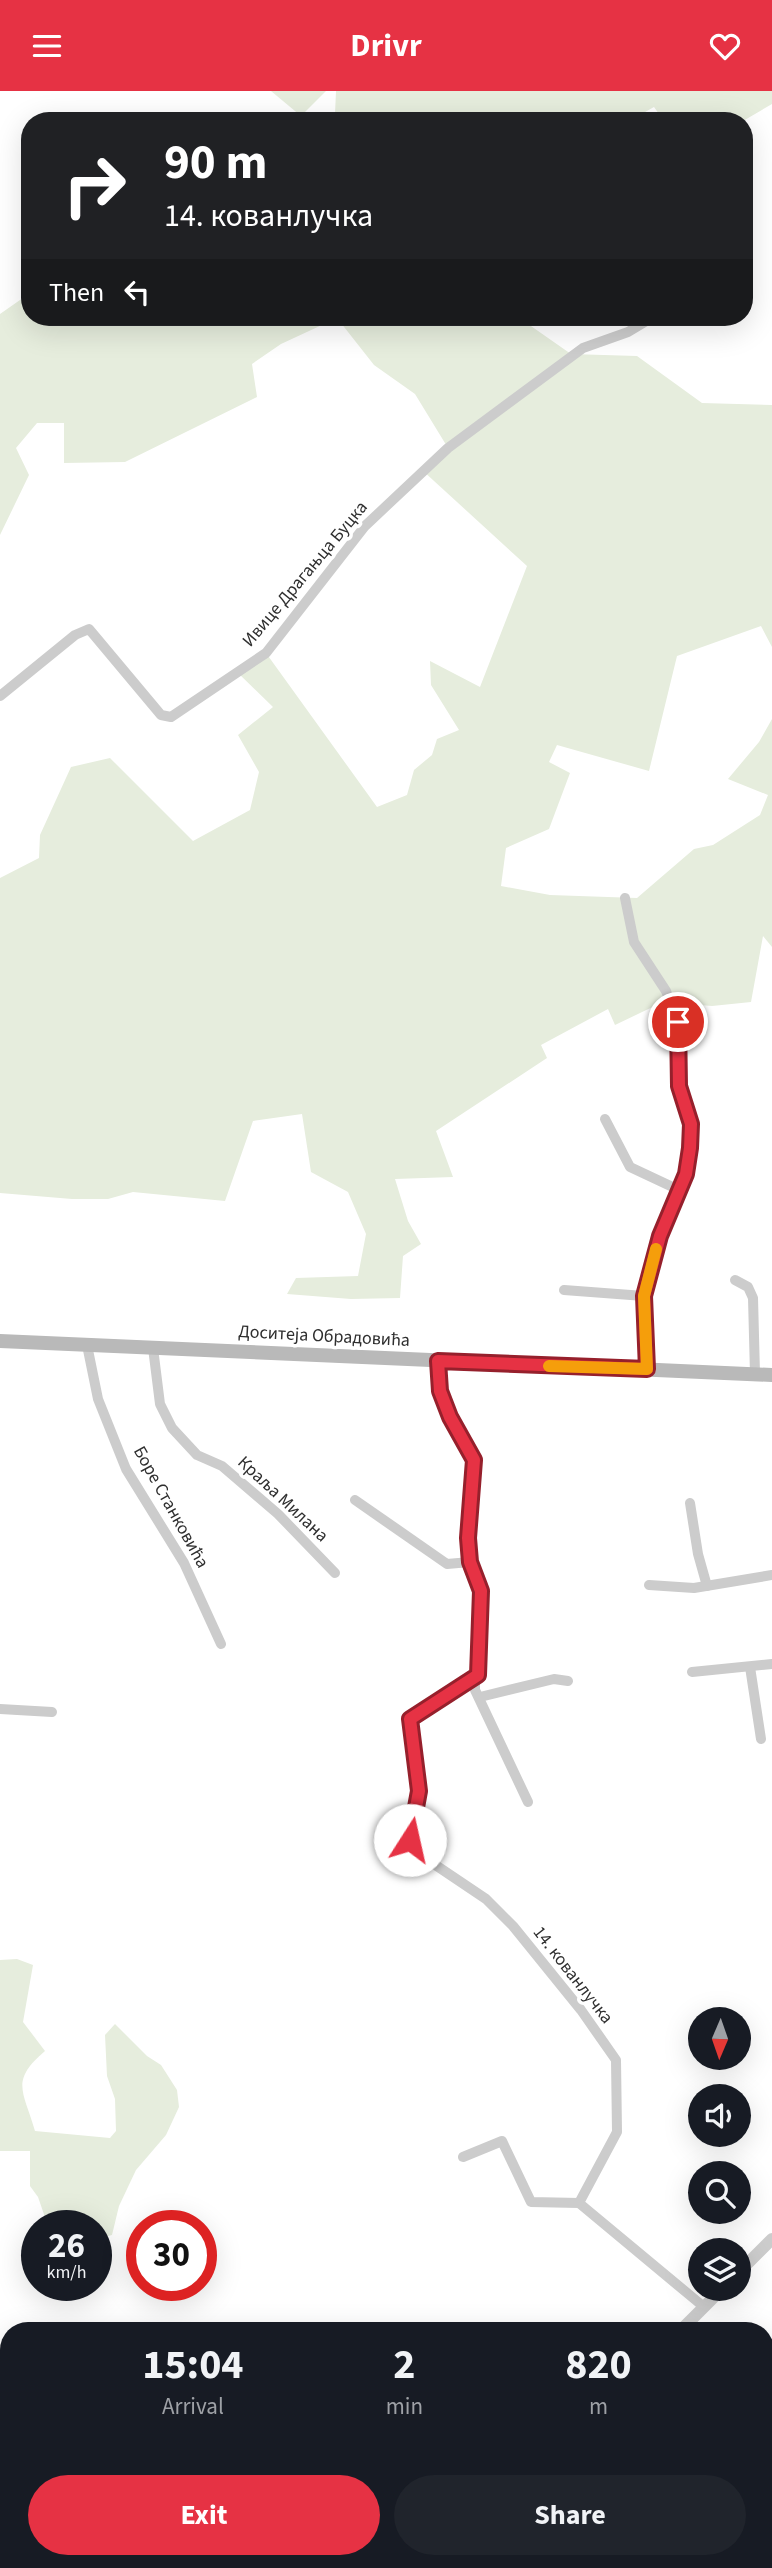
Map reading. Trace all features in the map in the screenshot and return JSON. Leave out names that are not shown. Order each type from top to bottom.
[{"type":"main road","name":"Доситеја Обрадовића","points":[[0,1341],[772,1375]]},
{"type":"street","name":"Ивице Драгањца Буцка","points":[[0,696],[75,635],[89,629],[161,715],[171,717],[266,653],[365,526],[448,448],[583,348],[638,326]]},
{"type":"street","points":[[625,898],[634,942],[666,991],[678,1022],[679,1086],[691,1124],[686,1174],[660,1236],[644,1296],[647,1369]]},
{"type":"street","points":[[605,1119],[630,1167],[679,1190]]},
{"type":"street","points":[[735,1280],[748,1287],[753,1298],[755,1374]]},
{"type":"street","points":[[564,1290],[644,1296]]},
{"type":"street","name":"Боре Станковића","points":[[87,1345],[98,1399],[126,1469],[184,1563],[221,1644]]},
{"type":"street","name":"Краља Милана","points":[[153,1348],[160,1404],[172,1428],[197,1455],[222,1466],[278,1514],[335,1573]]},
{"type":"street","points":[[438,1361],[440,1391],[450,1417],[474,1460],[469,1504],[470,1562],[481,1591],[475,1690],[528,1802]]},
{"type":"street","points":[[355,1500],[447,1564],[470,1562]]},
{"type":"street","points":[[690,1503],[698,1554],[708,1586]]},
{"type":"street","points":[[649,1585],[678,1589],[772,1575]]},
{"type":"street","points":[[692,1672],[772,1664]]},
{"type":"street","points":[[750,1667],[761,1739]]},
{"type":"street","name":"14. кованлучка","points":[[475,1679],[410,1719],[419,1791],[410,1840],[428,1860],[486,1899],[513,1926],[581,2010],[616,2060],[617,2132],[579,2203]]},
{"type":"street","points":[[480,1697],[554,1679],[568,1681]]},
{"type":"street","points":[[0,1709],[52,1712]]},
{"type":"street","points":[[463,2157],[502,2141],[531,2202],[579,2203],[704,2307]]},
{"type":"street","points":[[751,2260],[772,2239]]},
{"type":"street","points":[[695,2322],[710,2301]]},
{"type":"green space","points":[[271,91],[326,91],[305,112],[296,112]]},
{"type":"green space","points":[[336,91],[772,91],[772,104],[753,115],[753,112],[658,112],[654,107],[645,112],[335,112]]},
{"type":"green space","points":[[21,299],[21,326],[320,326],[281,344],[252,364],[257,397],[125,462],[64,463],[64,423],[37,423],[16,448],[29,475],[0,535],[0,314]]},
{"type":"green space","points":[[343,326],[531,326],[571,354],[637,356],[702,403],[772,405],[772,647],[761,626],[677,656],[649,771],[557,745],[549,762],[570,773],[549,829],[506,848],[501,886],[550,895],[637,898],[694,849],[713,845],[760,815],[768,795],[728,779],[759,742],[772,719],[772,947],[763,936],[751,1002],[712,1006],[663,1002],[615,1025],[608,1009],[541,1045],[547,1058],[436,1131],[453,1177],[395,1179],[408,1221],[421,1244],[403,1256],[400,1298],[351,1299],[287,1294],[296,1278],[358,1276],[366,1234],[348,1192],[311,1172],[302,1114],[253,1121],[225,1201],[133,1192],[108,1199],[0,1193],[0,878],[39,858],[40,835],[71,767],[110,758],[193,841],[250,810],[259,772],[238,735],[273,707],[237,672],[266,653],[377,807],[407,795],[414,770],[432,755],[437,739],[459,730],[431,685],[430,661],[480,687],[527,566],[422,470],[448,448],[415,394],[374,365]]},
{"type":"green space","points":[[17,1959],[33,1965],[23,2022],[45,2051],[27,2070],[22,2087],[35,2131],[110,2138],[116,2131],[115,2099],[107,2076],[105,2035],[115,2024],[147,2056],[161,2065],[177,2090],[179,2107],[166,2135],[136,2170],[119,2206],[112,2235],[112,2210],[42,2210],[30,2186],[30,2151],[0,2151],[0,1960]]},
{"type":"slow traffic","points":[[549,1366],[647,1369],[644,1296],[656,1249]]},
{"type":"route","points":[[410,1840],[419,1791],[410,1719],[478,1675],[477,1619],[481,1591],[470,1562],[468,1538],[474,1460],[466,1440],[450,1417],[440,1391],[438,1361],[647,1369],[644,1296],[660,1236],[686,1174],[690,1148],[691,1124],[679,1086],[678,1022]]}]
